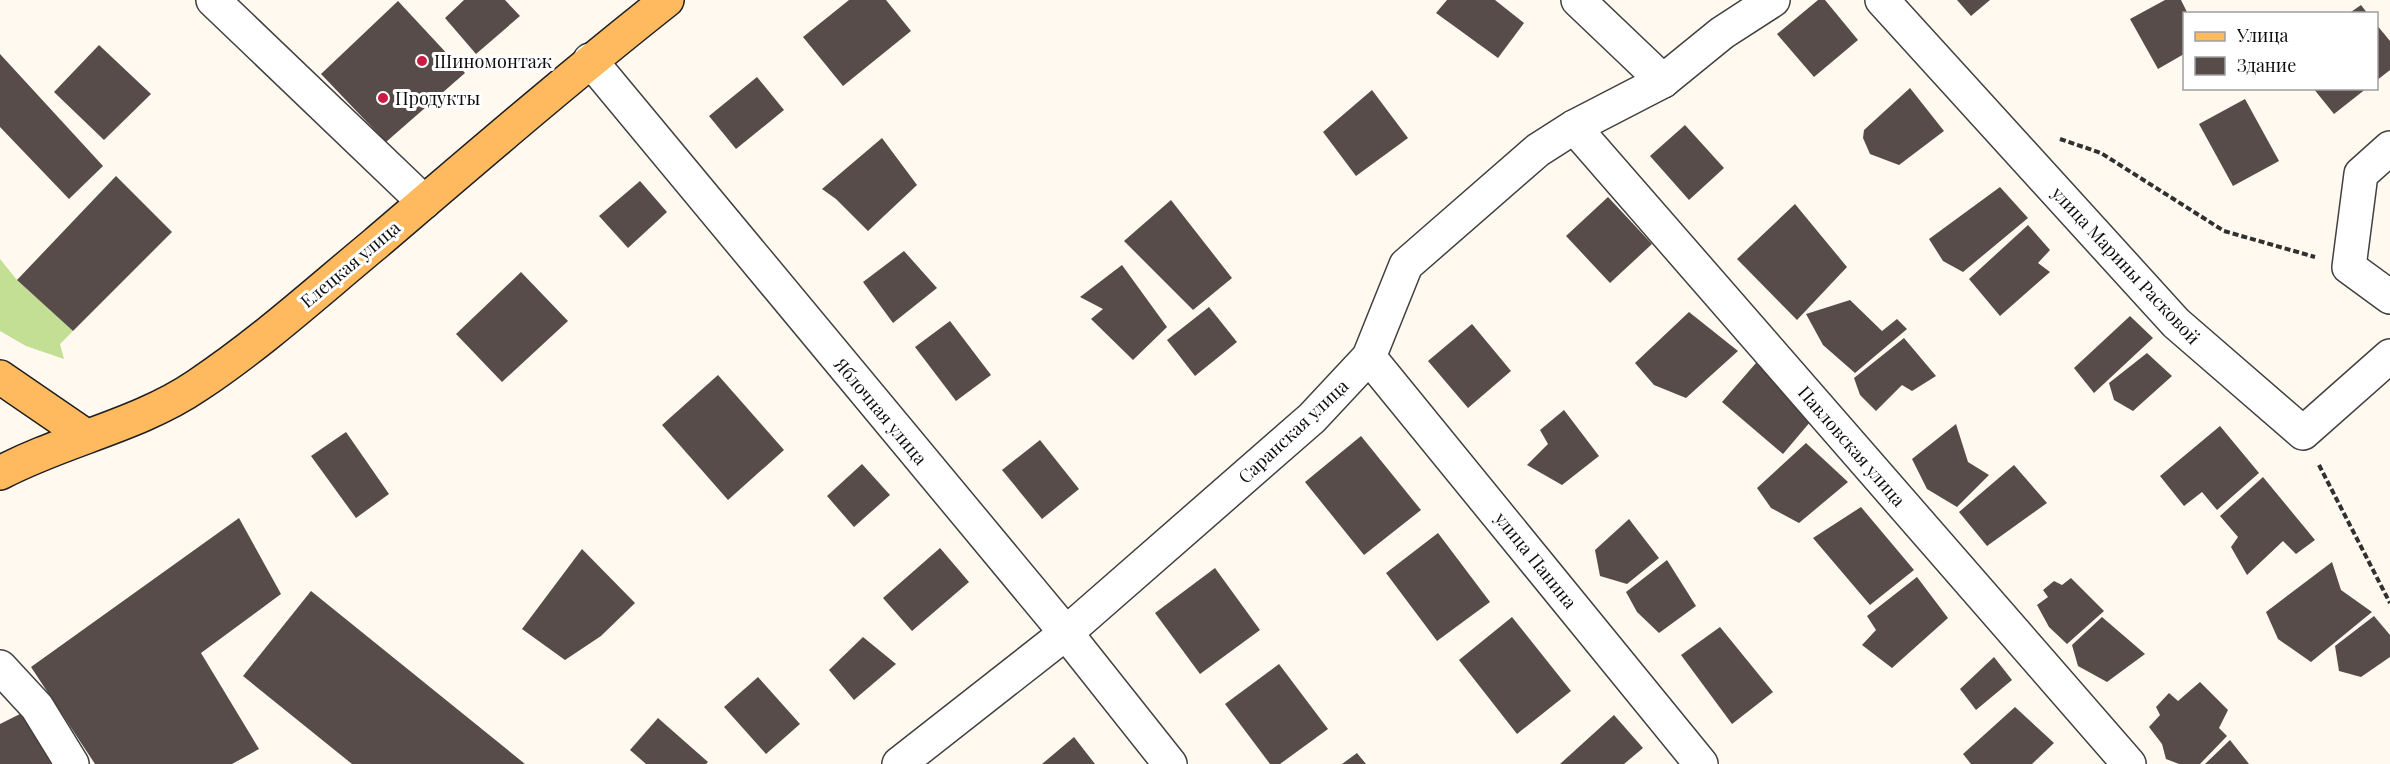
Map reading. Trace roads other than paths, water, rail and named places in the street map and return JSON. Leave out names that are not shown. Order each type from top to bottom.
[{"type":"main road","name":"Елецкая улица","points":[[0,473],[34,455],[141,416],[196,386],[267,334],[590,60],[667,0]]},
{"type":"main road","points":[[0,376],[86,436]]},
{"type":"street","points":[[213,0],[424,202]]},
{"type":"street","points":[[1578,0],[1663,81]]},
{"type":"street","name":"Саранская улица","points":[[899,764],[1066,633],[1312,418],[1369,357],[1406,265],[1538,150],[1574,127],[1663,81],[1722,33],[1773,0]]},
{"type":"street","name":"улица Марины Расковой","points":[[1882,0],[2176,322],[2303,433],[2390,356]]},
{"type":"street","name":"Яблочная улица","points":[[590,60],[1066,633],[1170,764]]},
{"type":"street","name":"Павловская улица","points":[[1574,127],[2129,764]]},
{"type":"street","points":[[2390,148],[2361,174],[2349,267],[2390,297]]},
{"type":"street","name":"улица Панина","points":[[1369,357],[1701,764]]},
{"type":"street","points":[[0,667],[37,707],[72,764]]},
{"type":"place","name":"Шиномонтаж","points":[[422,61]]},
{"type":"place","name":"Продукты","points":[[383,98]]}]
